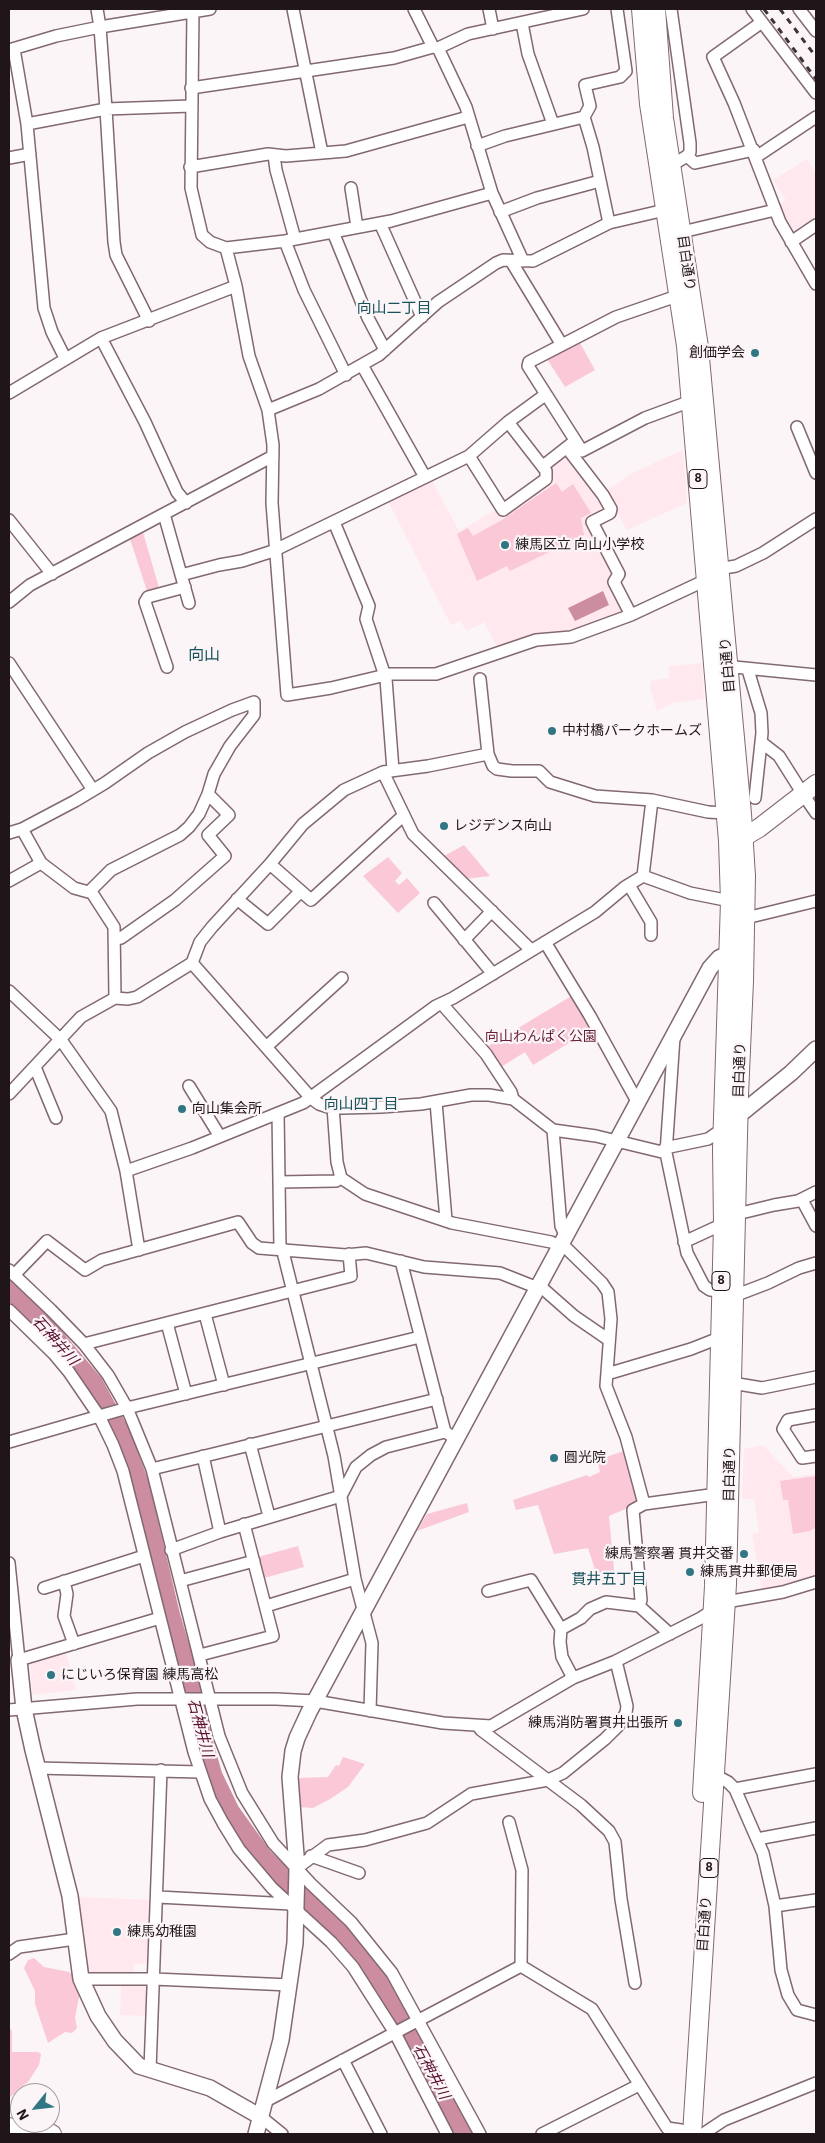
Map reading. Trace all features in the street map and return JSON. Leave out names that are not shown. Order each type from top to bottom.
[{"type":"main road","name":"目白通り","points":[[641,9],[649,104],[686,346],[712,575]]},
{"type":"main road","name":"目白通り","points":[[656,9],[664,118],[699,347],[712,575],[736,839],[746,918],[737,950],[723,1128],[730,1219]]},
{"type":"main road","name":"目白通り","points":[[684,2133],[732,1383],[728,1294],[730,1219],[738,1116],[737,950],[730,901],[736,839],[725,813],[720,666]]},
{"type":"main road","points":[[736,839],[809,789]]},
{"type":"main road","name":"目白通り","points":[[684,2133],[715,1775],[719,1606],[717,1494],[719,1338],[728,1294]]},
{"type":"main road","points":[[9,2127],[23,2134]]},
{"type":"street","points":[[97,9],[100,27],[116,255],[148,321]]},
{"type":"street","points":[[65,358],[52,332],[44,308],[28,124],[11,49],[56,36],[100,27],[193,10],[210,9]]},
{"type":"street","points":[[293,9],[322,153]]},
{"type":"street","points":[[414,9],[436,47],[466,107],[492,193],[523,261]]},
{"type":"street","points":[[488,9],[493,29]]},
{"type":"street","points":[[191,88],[394,58],[436,47],[468,34],[493,29],[528,17],[583,9]]},
{"type":"street","points":[[609,223],[593,147],[584,117],[590,106],[585,85],[620,77],[626,71],[617,9]]},
{"type":"street","points":[[671,9],[690,143],[690,152],[687,156],[672,165]]},
{"type":"street","points":[[752,9],[816,93]]},
{"type":"street","points":[[799,9],[816,31]]},
{"type":"street","points":[[193,10],[191,188],[202,235],[210,242],[226,248],[290,240],[380,224],[492,193]]},
{"type":"street","points":[[528,17],[528,54],[553,124]]},
{"type":"street","points":[[762,22],[713,57],[755,154],[775,210],[791,242],[816,284]]},
{"type":"street","points":[[28,124],[106,109],[191,106]]},
{"type":"street","points":[[190,167],[274,155],[286,156],[346,151],[468,117]]},
{"type":"street","points":[[477,146],[504,136],[584,117]]},
{"type":"street","points":[[687,156],[694,163],[755,154],[816,117]]},
{"type":"street","points":[[9,158],[30,154]]},
{"type":"street","points":[[274,155],[290,240],[304,290],[346,375]]},
{"type":"street","points":[[500,212],[537,198],[600,181]]},
{"type":"street","points":[[351,188],[357,228]]},
{"type":"street","points":[[268,410],[319,389],[362,365],[385,350],[438,302],[496,263],[503,260],[533,261],[609,223],[665,210]]},
{"type":"street","points":[[682,232],[775,210]]},
{"type":"street","points":[[380,224],[422,317]]},
{"type":"street","points":[[791,242],[816,225]]},
{"type":"street","points":[[333,232],[365,310],[385,350]]},
{"type":"street","points":[[226,248],[236,286],[250,356],[268,410],[273,445],[272,504],[287,695],[332,688],[385,675],[436,674],[536,640],[567,638],[631,615],[712,575],[736,566],[773,548],[816,520]]},
{"type":"street","points":[[511,261],[562,345]]},
{"type":"street","points":[[9,393],[65,358],[102,338],[236,286]]},
{"type":"street","points":[[631,615],[614,582],[619,574],[592,522],[610,513],[611,509],[571,444],[528,366],[529,362],[616,317],[677,296]]},
{"type":"street","points":[[102,338],[145,422],[177,492],[186,502]]},
{"type":"street","points":[[362,365],[425,477]]},
{"type":"street","points":[[181,575],[219,564],[242,561],[276,549],[469,456],[508,422],[545,395]]},
{"type":"street","points":[[571,444],[582,451],[645,418],[691,401]]},
{"type":"street","points":[[469,456],[503,510],[546,478],[546,471],[508,422]]},
{"type":"street","points":[[797,426],[816,473]]},
{"type":"street","points":[[542,466],[571,444]]},
{"type":"street","points":[[9,600],[30,585],[273,456]]},
{"type":"street","points":[[164,514],[189,603]]},
{"type":"street","points":[[9,520],[52,574]]},
{"type":"street","points":[[334,522],[369,606],[366,619],[385,675],[389,705],[388,771],[404,815],[413,834],[531,950]]},
{"type":"street","points":[[167,668],[145,602],[148,597],[185,587]]},
{"type":"street","points":[[9,663],[93,790]]},
{"type":"street","points":[[720,666],[816,675]]},
{"type":"street","points":[[748,670],[761,713],[761,742],[755,798]]},
{"type":"street","points":[[480,679],[488,754],[493,766],[497,769],[539,771],[550,782],[585,794],[652,800],[708,812],[725,813]]},
{"type":"street","points":[[9,833],[22,829],[93,790],[148,753],[185,732],[254,702],[254,715],[230,746],[214,774],[199,814],[189,827],[171,839],[111,870],[89,892]]},
{"type":"street","points":[[761,742],[779,756],[809,789],[816,813]]},
{"type":"street","points":[[9,1094],[81,1017],[115,998],[128,999],[137,997],[192,963],[200,942],[236,899],[270,864],[303,824],[344,790],[388,771],[488,754]]},
{"type":"street","points":[[115,939],[121,938],[175,900],[226,856],[208,835],[229,815],[208,794]]},
{"type":"street","points":[[643,876],[652,800]]},
{"type":"street","points":[[270,864],[311,900],[404,815]]},
{"type":"street","points":[[22,829],[41,862],[74,888],[92,893],[111,920],[115,939],[113,969],[115,998]]},
{"type":"street","points":[[9,881],[41,862]]},
{"type":"street","points":[[126,1171],[192,1148],[311,1098],[442,1004],[595,912],[643,876]]},
{"type":"street","points":[[643,876],[690,893],[730,901]]},
{"type":"street","points":[[629,885],[650,922],[651,935]]},
{"type":"street","points":[[236,899],[268,924],[301,891]]},
{"type":"street","points":[[746,918],[816,901]]},
{"type":"street","points":[[434,903],[493,974]]},
{"type":"street","points":[[464,940],[492,911]]},
{"type":"street","points":[[545,942],[590,1016],[638,1103]]},
{"type":"street","points":[[256,2134],[280,2040],[290,1985],[297,1871],[291,1788],[292,1758],[297,1738],[314,1701],[364,1612],[451,1435],[539,1287],[710,968],[719,958],[737,950]]},
{"type":"street","points":[[192,963],[311,1098],[319,1104],[333,1108],[381,1107],[436,1102],[471,1095],[489,1095],[513,1099],[553,1130],[596,1136],[666,1151],[708,1139],[791,1073],[816,1049]]},
{"type":"street","points":[[266,1047],[342,978]]},
{"type":"street","points":[[9,991],[61,1040],[111,1111],[126,1171],[139,1250]]},
{"type":"street","points":[[442,1004],[486,1054],[511,1092],[513,1099]]},
{"type":"street","points":[[675,1032],[666,1151],[684,1242],[701,1283],[710,1290],[728,1294],[768,1283],[799,1268],[816,1263]]},
{"type":"street","points":[[35,1067],[56,1118]]},
{"type":"street","points":[[189,1086],[219,1136]]},
{"type":"street","points":[[436,1102],[446,1220]]},
{"type":"street","points":[[333,1108],[341,1178],[365,1194],[452,1223],[551,1242],[563,1242]]},
{"type":"street","points":[[278,1113],[281,1248],[312,1363],[341,1496],[355,1579],[372,1643],[370,1711]]},
{"type":"street","points":[[553,1130],[563,1242],[602,1283],[608,1292],[611,1319],[606,1386],[626,1437],[644,1504]]},
{"type":"street","points":[[279,1182],[336,1181],[341,1178]]},
{"type":"street","points":[[684,1242],[730,1219],[802,1200],[816,1192]]},
{"type":"street","points":[[802,1200],[816,1226]]},
{"type":"street","points":[[480,2134],[392,1973],[369,1942],[297,1871],[273,1843],[242,1794],[219,1736],[208,1698],[200,1655],[171,1550],[152,1469],[127,1408],[108,1375],[84,1344],[11,1272],[47,1241],[85,1270],[102,1260],[238,1222],[252,1243],[259,1248],[349,1254],[366,1253],[424,1268],[500,1273],[539,1287],[595,1333],[609,1340]]},
{"type":"street","points":[[84,1344],[351,1276],[349,1254]]},
{"type":"street","points":[[401,1261],[437,1399],[451,1435]]},
{"type":"street","points":[[9,1310],[54,1354],[99,1416],[113,1445],[123,1471],[200,1772],[210,1798],[239,1849],[272,1888],[295,1906],[353,1967],[395,2033],[447,2134]]},
{"type":"street","points":[[204,1314],[224,1385]]},
{"type":"street","points":[[167,1323],[186,1394]]},
{"type":"street","points":[[9,1442],[127,1408],[420,1337]]},
{"type":"street","points":[[606,1374],[691,1349],[719,1338]]},
{"type":"street","points":[[732,1383],[762,1388],[816,1376]]},
{"type":"street","points":[[152,1469],[437,1399]]},
{"type":"street","points":[[816,1414],[788,1420],[784,1429],[802,1458],[816,1456]]},
{"type":"street","points":[[171,1550],[269,1516],[341,1496],[356,1467],[371,1455],[386,1447],[451,1435]]},
{"type":"street","points":[[250,1444],[269,1516]]},
{"type":"street","points":[[203,1456],[220,1532]]},
{"type":"street","points":[[639,1606],[633,1510],[644,1504],[717,1494]]},
{"type":"street","points":[[200,1655],[273,1636],[244,1524]]},
{"type":"street","points":[[44,1588],[144,1556]]},
{"type":"street","points":[[180,1581],[254,1561]]},
{"type":"street","points":[[9,1564],[19,1660],[16,1710],[36,1768],[70,1896],[81,1979],[98,2016],[115,2041],[139,2066],[210,2088],[261,2117],[282,2134]]},
{"type":"street","points":[[266,1606],[355,1579]]},
{"type":"street","points":[[488,1591],[531,1580],[561,1629],[562,1658],[572,1678]]},
{"type":"street","points":[[64,1581],[67,1594],[64,1616],[74,1644]]},
{"type":"street","points":[[16,1710],[137,1698],[248,1698],[314,1701],[443,1723],[478,1726],[495,1725],[572,1678],[616,1661],[670,1634],[719,1606],[783,1592],[816,1582]]},
{"type":"street","points":[[561,1629],[601,1603],[639,1606],[670,1634]]},
{"type":"street","points":[[19,1660],[160,1618]]},
{"type":"street","points":[[297,1871],[311,1856],[328,1845],[365,1840],[427,1822],[471,1794],[548,1780],[563,1773],[605,1739],[624,1718],[627,1706],[616,1661]]},
{"type":"street","points":[[478,1726],[581,1805],[609,1831],[615,1842],[621,1900],[634,1983]]},
{"type":"street","points":[[36,1768],[200,1772]]},
{"type":"street","points":[[150,2070],[158,1897],[161,1770]]},
{"type":"street","points":[[734,1789],[816,1774]]},
{"type":"street","points":[[715,1775],[728,1782],[734,1789],[763,1853],[775,1906],[780,1963],[788,1995],[797,2010],[816,2015]]},
{"type":"street","points":[[509,1822],[522,1870],[521,1966]]},
{"type":"street","points":[[758,1839],[816,1828]]},
{"type":"street","points":[[311,1856],[359,1873]]},
{"type":"street","points":[[158,1897],[295,1906]]},
{"type":"street","points":[[775,1906],[816,1900]]},
{"type":"street","points":[[9,1954],[19,1947],[75,1939]]},
{"type":"street","points":[[521,1966],[592,2009],[667,2128],[684,2133]]},
{"type":"street","points":[[264,2102],[521,1966]]},
{"type":"street","points":[[81,1979],[154,1979],[290,1985]]},
{"type":"street","points":[[344,2060],[381,2134]]},
{"type":"street","points":[[703,2134],[724,2120],[816,2083]]},
{"type":"street","points":[[542,2134],[639,2085]]},
{"type":"shaded area","points":[[807,159],[816,173],[816,221],[796,234],[790,233],[777,206],[786,200],[773,180]]},
{"type":"shaded area","points":[[683,450],[687,503],[627,530],[605,492],[630,474]]},
{"type":"shaded area","name":"練馬区立 向山小学校","points":[[564,456],[569,456],[606,508],[605,511],[587,521],[613,571],[612,576],[607,579],[624,608],[622,612],[568,632],[499,650],[484,622],[467,631],[460,621],[451,625],[388,501],[431,479],[459,531],[497,509],[501,517],[553,480],[551,465]]},
{"type":"shaded area","points":[[603,591],[609,605],[575,621],[568,608]]},
{"type":"shaded area","points":[[702,663],[704,699],[673,703],[657,711],[650,689],[651,681],[669,678],[669,666]]},
{"type":"shaded area","points":[[763,1445],[793,1477],[816,1474],[816,1578],[762,1592],[752,1534],[759,1532],[754,1499],[742,1499],[744,1449]]},
{"type":"shaded area","name":"にじいろ保育園 練馬高松","points":[[65,1650],[76,1690],[32,1695],[30,1660]]},
{"type":"shaded area","name":"練馬幼稚園","points":[[78,1897],[153,1900],[151,1964],[134,1964],[134,1974],[91,1973],[88,1970]]},
{"type":"shaded area","points":[[121,1983],[150,1984],[149,2016],[120,2015]]},
{"type":"green space","points":[[580,343],[595,370],[565,387],[547,359]]},
{"type":"green space","points":[[556,483],[562,492],[573,484],[591,513],[581,518],[584,535],[510,571],[507,566],[477,581],[457,534],[468,528],[473,536],[502,520]]},
{"type":"green space","points":[[142,529],[160,591],[148,594],[129,536]]},
{"type":"green space","points":[[464,845],[490,876],[465,879],[444,856]]},
{"type":"green space","points":[[388,857],[402,873],[395,881],[399,885],[407,878],[420,893],[398,913],[363,876]]},
{"type":"green space","name":"向山わんぱく公園","points":[[573,995],[592,1029],[533,1065],[525,1052],[501,1067],[485,1048]]},
{"type":"green space","points":[[627,1450],[639,1503],[609,1516],[615,1580],[599,1582],[588,1548],[554,1554],[538,1505],[516,1510],[513,1500],[587,1475],[589,1477],[600,1472],[597,1460]]},
{"type":"green space","points":[[816,1476],[816,1527],[810,1531],[793,1534],[788,1500],[783,1500],[780,1481]]},
{"type":"green space","points":[[467,1503],[469,1512],[417,1531],[427,1514]]},
{"type":"green space","points":[[298,1546],[304,1567],[264,1578],[258,1557]]},
{"type":"green space","points":[[343,1757],[365,1764],[348,1787],[313,1808],[299,1807],[298,1778],[328,1777],[336,1765],[339,1766]]},
{"type":"green space","points":[[34,1958],[44,1967],[69,1972],[73,1975],[80,1992],[75,2018],[77,2028],[72,2033],[65,2032],[48,2043],[35,2004],[35,1991],[24,1968],[28,1960]]},
{"type":"green space","points":[[9,2027],[12,2031],[12,2052],[38,2052],[41,2054],[39,2065],[28,2082],[10,2083],[9,2098]]},
{"type":"waterway","name":"石神井川","points":[[9,1288],[39,1319],[94,1384],[121,1434],[140,1485],[170,1613],[188,1675],[200,1730],[213,1776],[230,1811],[263,1857],[355,1947],[394,2005],[464,2134]]},
{"type":"railway","points":[[764,9],[816,79]]},
{"type":"railway","points":[[780,9],[816,57]]},
{"type":"place","name":"創価学会","points":[[755,353]]},
{"type":"place","name":"練馬区立 向山小学校","points":[[505,545]]},
{"type":"place","name":"中村橋パークホームズ","points":[[552,731]]},
{"type":"place","name":"レジデンス向山","points":[[444,826]]},
{"type":"place","name":"向山集会所","points":[[182,1109]]},
{"type":"place","name":"圓光院","points":[[554,1458]]},
{"type":"place","name":"練馬警察署 貫井交番","points":[[744,1554]]},
{"type":"place","name":"練馬貫井郵便局","points":[[690,1572]]},
{"type":"place","name":"にじいろ保育園 練馬高松","points":[[51,1675]]},
{"type":"place","name":"練馬消防署貫井出張所","points":[[678,1723]]},
{"type":"place","name":"練馬幼稚園","points":[[117,1932]]},
{"type":"district","name":"向山二丁目","points":[[394,309]]},
{"type":"district","name":"向山","points":[[204,655]]},
{"type":"district","name":"向山四丁目","points":[[361,1105]]},
{"type":"district","name":"貫井五丁目","points":[[609,1580]]}]
